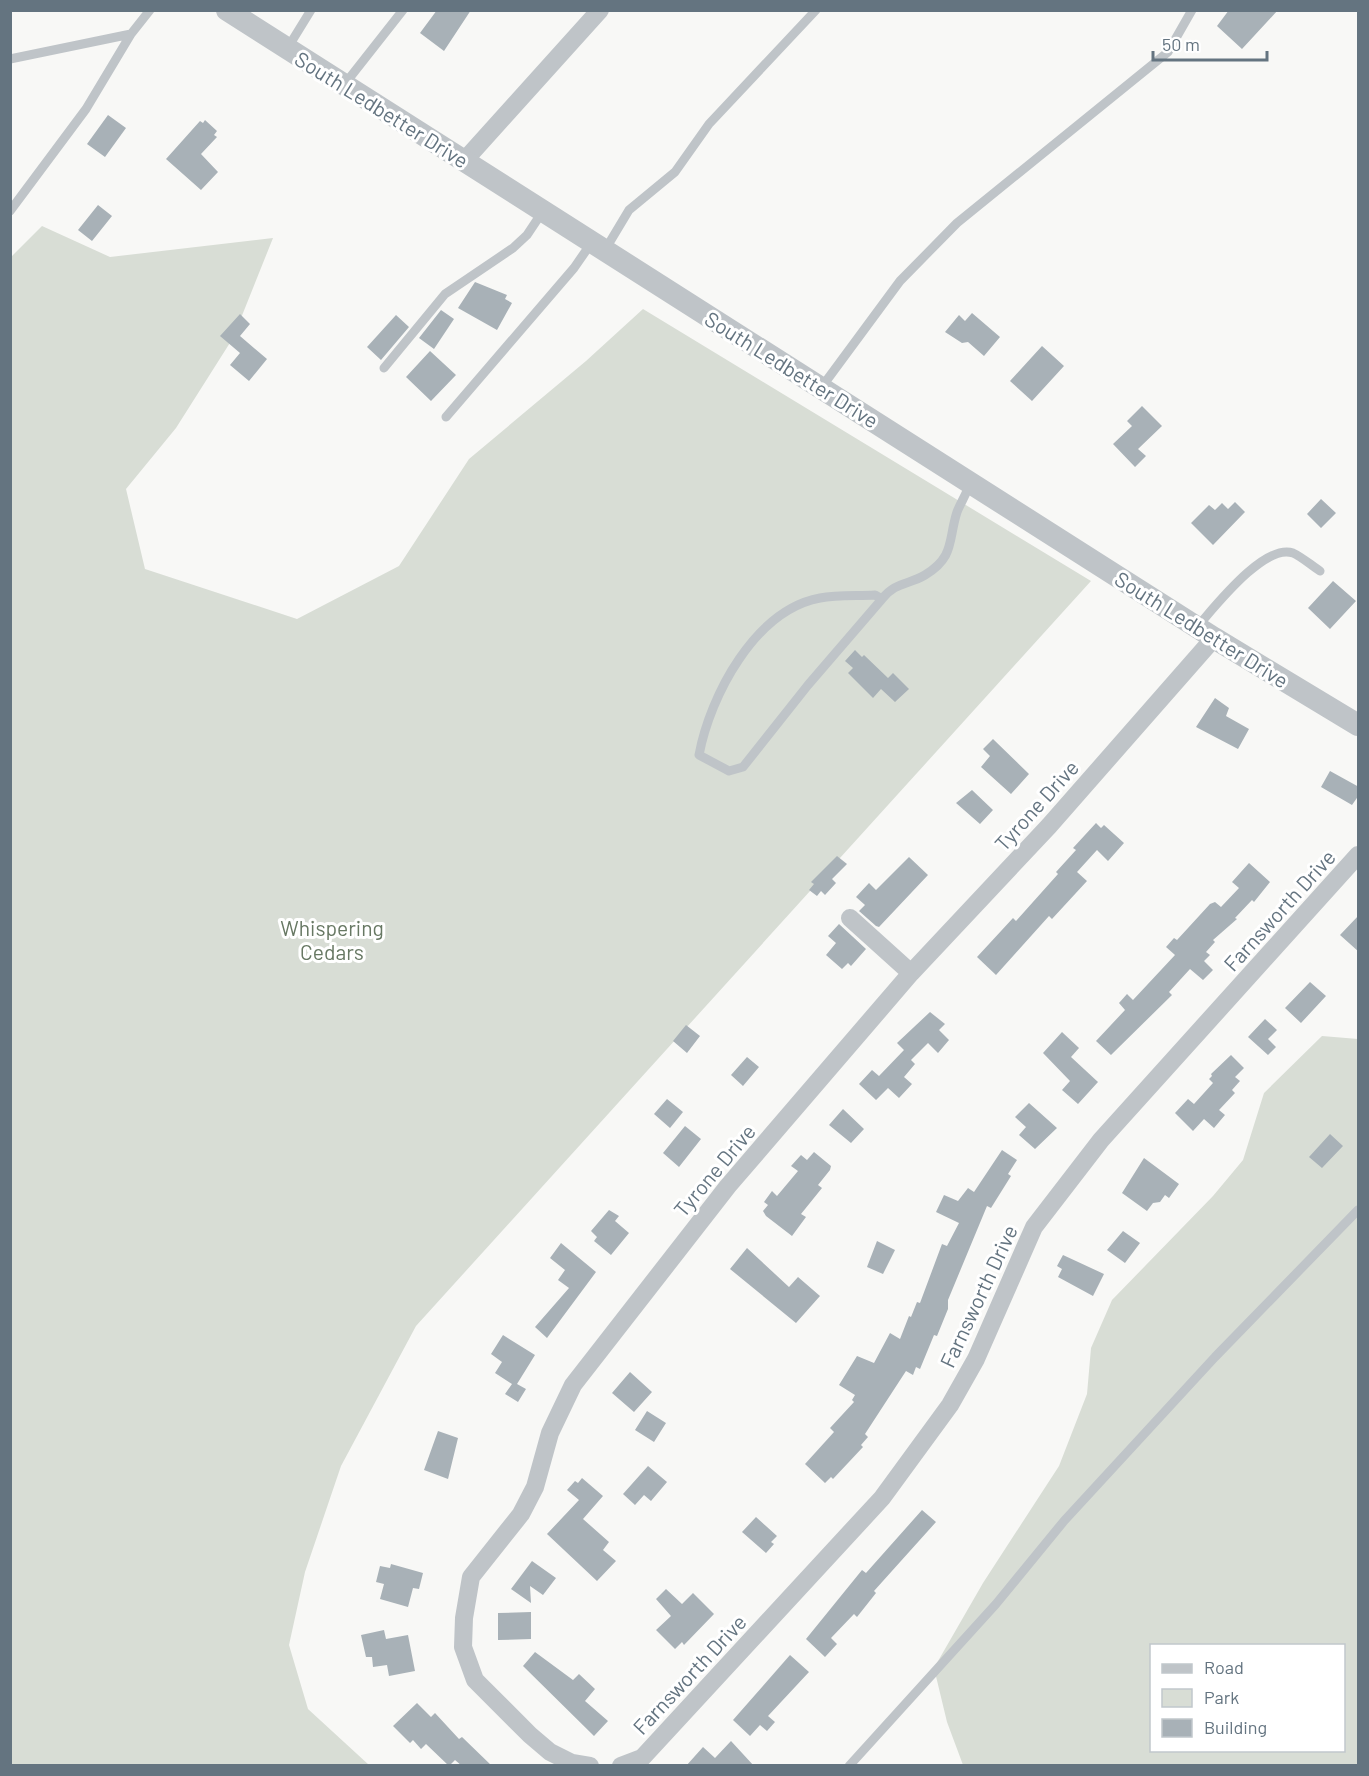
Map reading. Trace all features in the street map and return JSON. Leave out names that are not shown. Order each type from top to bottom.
[{"type":"street","name":"South Ledbetter Drive","points":[[227,10],[1206,633],[1359,725]]},
{"type":"street","points":[[464,160],[600,10]]},
{"type":"street","name":"Tyrone Drive","points":[[590,1766],[572,1763],[550,1752],[475,1680],[463,1647],[464,1618],[471,1577],[521,1514],[535,1487],[550,1433],[573,1385],[605,1340],[729,1186],[911,973],[1048,826],[1206,633]]},
{"type":"street","name":"Farnsworth Drive","points":[[621,1766],[642,1758],[882,1498],[955,1396],[975,1359],[1034,1227],[1101,1140],[1359,855]]},
{"type":"street","points":[[850,918],[911,973]]},
{"type":"lane","points":[[10,211],[86,109],[131,34],[150,10]]},
{"type":"lane","points":[[287,49],[311,10]]},
{"type":"lane","points":[[345,85],[403,10]]},
{"type":"lane","points":[[446,417],[574,268],[598,246],[629,210],[675,172],[709,124],[816,10]]},
{"type":"lane","points":[[821,388],[900,281],[957,223],[1168,52],[1192,10]]},
{"type":"lane","points":[[10,59],[131,34]]},
{"type":"lane","points":[[384,368],[446,294],[513,248],[527,235],[543,211]]},
{"type":"lane","points":[[882,599],[875,595],[819,598],[762,628],[720,689],[704,729],[699,754],[729,771],[743,767],[808,685],[882,599],[891,588],[923,576],[947,557],[958,510],[965,499],[970,483]]},
{"type":"lane","points":[[1206,633],[1220,601],[1265,558],[1281,552],[1293,553],[1320,571]]},
{"type":"lane","points":[[849,1766],[996,1604],[1071,1513],[1215,1357],[1359,1210]]},
{"type":"green space","name":"Whispering Cedars","points":[[42,226],[110,257],[273,238],[233,338],[176,428],[126,489],[145,569],[297,619],[399,566],[469,459],[586,361],[643,309],[1091,581],[416,1326],[341,1466],[305,1572],[289,1645],[308,1709],[369,1765],[11,1766],[11,257]]},
{"type":"green space","points":[[1322,1036],[1358,1039],[1358,1765],[963,1765],[947,1722],[934,1668],[983,1583],[1059,1466],[1087,1394],[1091,1348],[1112,1300],[1213,1196],[1243,1160],[1264,1093]]},
{"type":"building","points":[[437,10],[471,10],[444,51],[420,33]]},
{"type":"building","points":[[1229,10],[1278,10],[1242,49],[1217,26]]},
{"type":"building","points":[[108,115],[126,128],[105,157],[87,144]]},
{"type":"building","points":[[205,120],[217,131],[214,135],[217,137],[201,154],[218,172],[201,190],[166,159],[200,121],[203,123]]},
{"type":"building","points":[[98,205],[112,216],[92,241],[78,230]]},
{"type":"building","points":[[475,282],[507,295],[505,299],[512,303],[497,330],[458,308]]},
{"type":"building","points":[[441,310],[454,319],[434,349],[419,338]]},
{"type":"building","points":[[972,313],[1000,337],[984,356],[968,342],[962,343],[945,332],[959,315],[965,321]]},
{"type":"building","points":[[240,314],[250,324],[240,336],[267,359],[249,381],[230,365],[240,353],[220,336]]},
{"type":"building","points":[[396,315],[409,327],[381,360],[367,347]]},
{"type":"building","points":[[1042,346],[1064,366],[1032,401],[1010,381]]},
{"type":"building","points":[[430,351],[456,375],[431,401],[406,377]]},
{"type":"building","points":[[1142,406],[1162,426],[1138,449],[1146,456],[1135,467],[1113,444],[1132,426],[1127,421]]},
{"type":"building","points":[[1321,499],[1336,513],[1321,528],[1307,514]]},
{"type":"building","points":[[1235,502],[1245,512],[1213,545],[1191,523],[1209,505],[1215,510],[1222,503],[1228,509]]},
{"type":"building","points":[[1333,581],[1356,601],[1330,629],[1308,608]]},
{"type":"building","points":[[855,650],[862,657],[864,655],[888,678],[893,673],[909,689],[895,702],[881,689],[873,698],[848,673],[853,668],[845,661]]},
{"type":"building","points":[[1215,698],[1229,708],[1226,716],[1249,729],[1238,749],[1196,727]]},
{"type":"building","points":[[993,739],[1029,774],[1011,794],[981,767],[990,756],[983,749]]},
{"type":"building","points":[[1330,771],[1359,787],[1359,795],[1352,805],[1321,787]]},
{"type":"building","points":[[972,790],[993,810],[980,824],[956,803]]},
{"type":"building","points":[[1096,823],[1101,828],[1104,825],[1124,843],[1108,861],[1097,850],[1077,872],[1087,881],[1052,919],[1049,916],[996,975],[977,957],[1013,918],[1016,921],[1058,874],[1056,872],[1076,850],[1073,848]]},
{"type":"building","points":[[837,856],[847,864],[832,879],[836,883],[825,895],[821,891],[817,896],[809,890],[814,884],[811,882]]},
{"type":"building","points":[[909,857],[928,875],[879,927],[876,926],[859,911],[865,905],[856,897],[869,883],[876,890]]},
{"type":"building","points":[[1249,863],[1270,882],[1254,902],[1252,900],[1235,918],[1237,919],[1213,940],[1215,942],[1206,952],[1210,955],[1204,961],[1213,970],[1203,980],[1190,969],[1169,992],[1172,995],[1111,1055],[1096,1041],[1125,1010],[1119,1003],[1127,994],[1133,1000],[1175,955],[1166,947],[1174,938],[1177,940],[1210,904],[1215,902],[1221,907],[1239,888],[1232,882]]},
{"type":"building","points":[[1359,915],[1359,952],[1340,935]]},
{"type":"building","points":[[839,924],[866,949],[851,966],[848,963],[842,969],[826,955],[836,943],[828,936]]},
{"type":"building","points":[[1310,982],[1326,996],[1301,1023],[1285,1008]]},
{"type":"building","points":[[930,1012],[945,1024],[939,1030],[949,1040],[938,1053],[928,1043],[911,1060],[915,1064],[904,1077],[912,1084],[899,1098],[888,1088],[876,1100],[859,1084],[872,1070],[879,1076],[904,1050],[897,1043]]},
{"type":"building","points":[[1265,1019],[1277,1030],[1268,1039],[1276,1047],[1268,1055],[1248,1037]]},
{"type":"building","points":[[686,1025],[700,1036],[687,1053],[673,1041]]},
{"type":"building","points":[[1062,1032],[1079,1048],[1071,1057],[1098,1082],[1078,1104],[1062,1090],[1070,1081],[1043,1053]]},
{"type":"building","points":[[1231,1055],[1244,1068],[1235,1077],[1240,1081],[1232,1090],[1235,1093],[1219,1110],[1225,1115],[1214,1128],[1204,1119],[1193,1131],[1175,1113],[1188,1099],[1194,1104],[1213,1083],[1209,1079],[1211,1074]]},
{"type":"building","points":[[747,1057],[759,1067],[743,1086],[731,1075]]},
{"type":"building","points":[[667,1099],[683,1112],[670,1128],[654,1114]]},
{"type":"building","points":[[1029,1103],[1057,1128],[1035,1149],[1019,1135],[1026,1127],[1015,1117]]},
{"type":"building","points":[[843,1109],[864,1129],[851,1143],[829,1125]]},
{"type":"building","points":[[685,1126],[701,1139],[679,1167],[663,1153]]},
{"type":"building","points":[[1330,1134],[1343,1146],[1322,1168],[1309,1157]]},
{"type":"building","points":[[1002,1150],[1017,1160],[1008,1174],[1011,1176],[991,1208],[987,1206],[948,1300],[948,1309],[937,1336],[934,1335],[920,1369],[916,1367],[913,1375],[906,1371],[865,1434],[868,1437],[861,1445],[863,1447],[833,1479],[831,1477],[825,1483],[805,1464],[834,1432],[830,1428],[854,1402],[852,1400],[855,1395],[839,1385],[857,1356],[874,1363],[890,1333],[900,1339],[909,1316],[911,1317],[917,1302],[920,1303],[942,1244],[947,1246],[959,1223],[936,1212],[944,1195],[958,1201],[968,1188],[974,1192]]},
{"type":"building","points":[[814,1152],[831,1166],[830,1170],[818,1185],[822,1188],[801,1214],[806,1217],[792,1236],[766,1216],[763,1211],[768,1205],[764,1202],[772,1191],[777,1196],[798,1171],[791,1166],[801,1155],[807,1160]]},
{"type":"building","points":[[1144,1158],[1179,1184],[1169,1198],[1165,1195],[1160,1202],[1153,1203],[1147,1211],[1122,1193]]},
{"type":"building","points":[[609,1210],[619,1216],[615,1221],[629,1233],[611,1255],[594,1241],[597,1237],[591,1231]]},
{"type":"building","points":[[1123,1231],[1140,1243],[1125,1263],[1107,1250]]},
{"type":"building","points":[[877,1241],[895,1250],[883,1274],[867,1267]]},
{"type":"building","points":[[561,1243],[596,1272],[547,1338],[535,1327],[569,1288],[558,1280],[565,1270],[550,1258]]},
{"type":"building","points":[[747,1248],[789,1287],[798,1277],[820,1296],[796,1323],[730,1269]]},
{"type":"building","points":[[1063,1255],[1104,1274],[1093,1296],[1058,1277],[1062,1269],[1057,1266]]},
{"type":"building","points":[[503,1335],[535,1355],[517,1384],[526,1389],[518,1402],[505,1394],[512,1384],[495,1373],[502,1362],[491,1354]]},
{"type":"building","points":[[630,1372],[652,1392],[634,1412],[612,1393]]},
{"type":"building","points":[[647,1411],[666,1423],[654,1442],[635,1430]]},
{"type":"building","points":[[438,1431],[458,1438],[448,1479],[424,1470]]},
{"type":"building","points":[[648,1466],[667,1482],[651,1501],[644,1495],[635,1505],[623,1494]]},
{"type":"building","points":[[582,1478],[603,1496],[583,1519],[609,1542],[603,1550],[616,1561],[597,1581],[547,1534],[579,1500],[567,1490],[575,1481],[578,1483]]},
{"type":"building","points":[[922,1510],[936,1522],[874,1591],[876,1593],[857,1617],[854,1614],[831,1638],[837,1644],[825,1657],[806,1639],[862,1570],[866,1573]]},
{"type":"building","points":[[756,1517],[777,1536],[771,1542],[774,1544],[766,1553],[742,1532]]},
{"type":"building","points":[[532,1561],[556,1578],[543,1595],[530,1586],[531,1603],[511,1589]]},
{"type":"building","points":[[391,1564],[423,1573],[419,1589],[413,1588],[408,1607],[380,1599],[384,1584],[376,1582],[380,1566],[390,1568]]},
{"type":"building","points":[[666,1589],[682,1604],[693,1593],[714,1614],[684,1645],[682,1642],[675,1649],[656,1630],[671,1616],[656,1599]]},
{"type":"building","points":[[531,1612],[531,1639],[498,1640],[498,1613]]},
{"type":"building","points":[[384,1630],[386,1639],[408,1635],[415,1671],[389,1676],[387,1665],[373,1667],[372,1657],[366,1657],[361,1635]]},
{"type":"building","points":[[535,1652],[573,1680],[579,1674],[595,1689],[585,1701],[608,1721],[594,1736],[523,1666]]},
{"type":"building","points":[[790,1655],[809,1672],[768,1716],[775,1722],[767,1731],[760,1725],[750,1736],[733,1720]]},
{"type":"building","points":[[417,1703],[431,1717],[435,1713],[459,1739],[462,1737],[492,1766],[462,1766],[455,1760],[449,1766],[426,1744],[421,1749],[413,1740],[410,1743],[393,1726]]},
{"type":"building","points":[[731,1741],[754,1766],[686,1766],[703,1747],[715,1758]]}]
